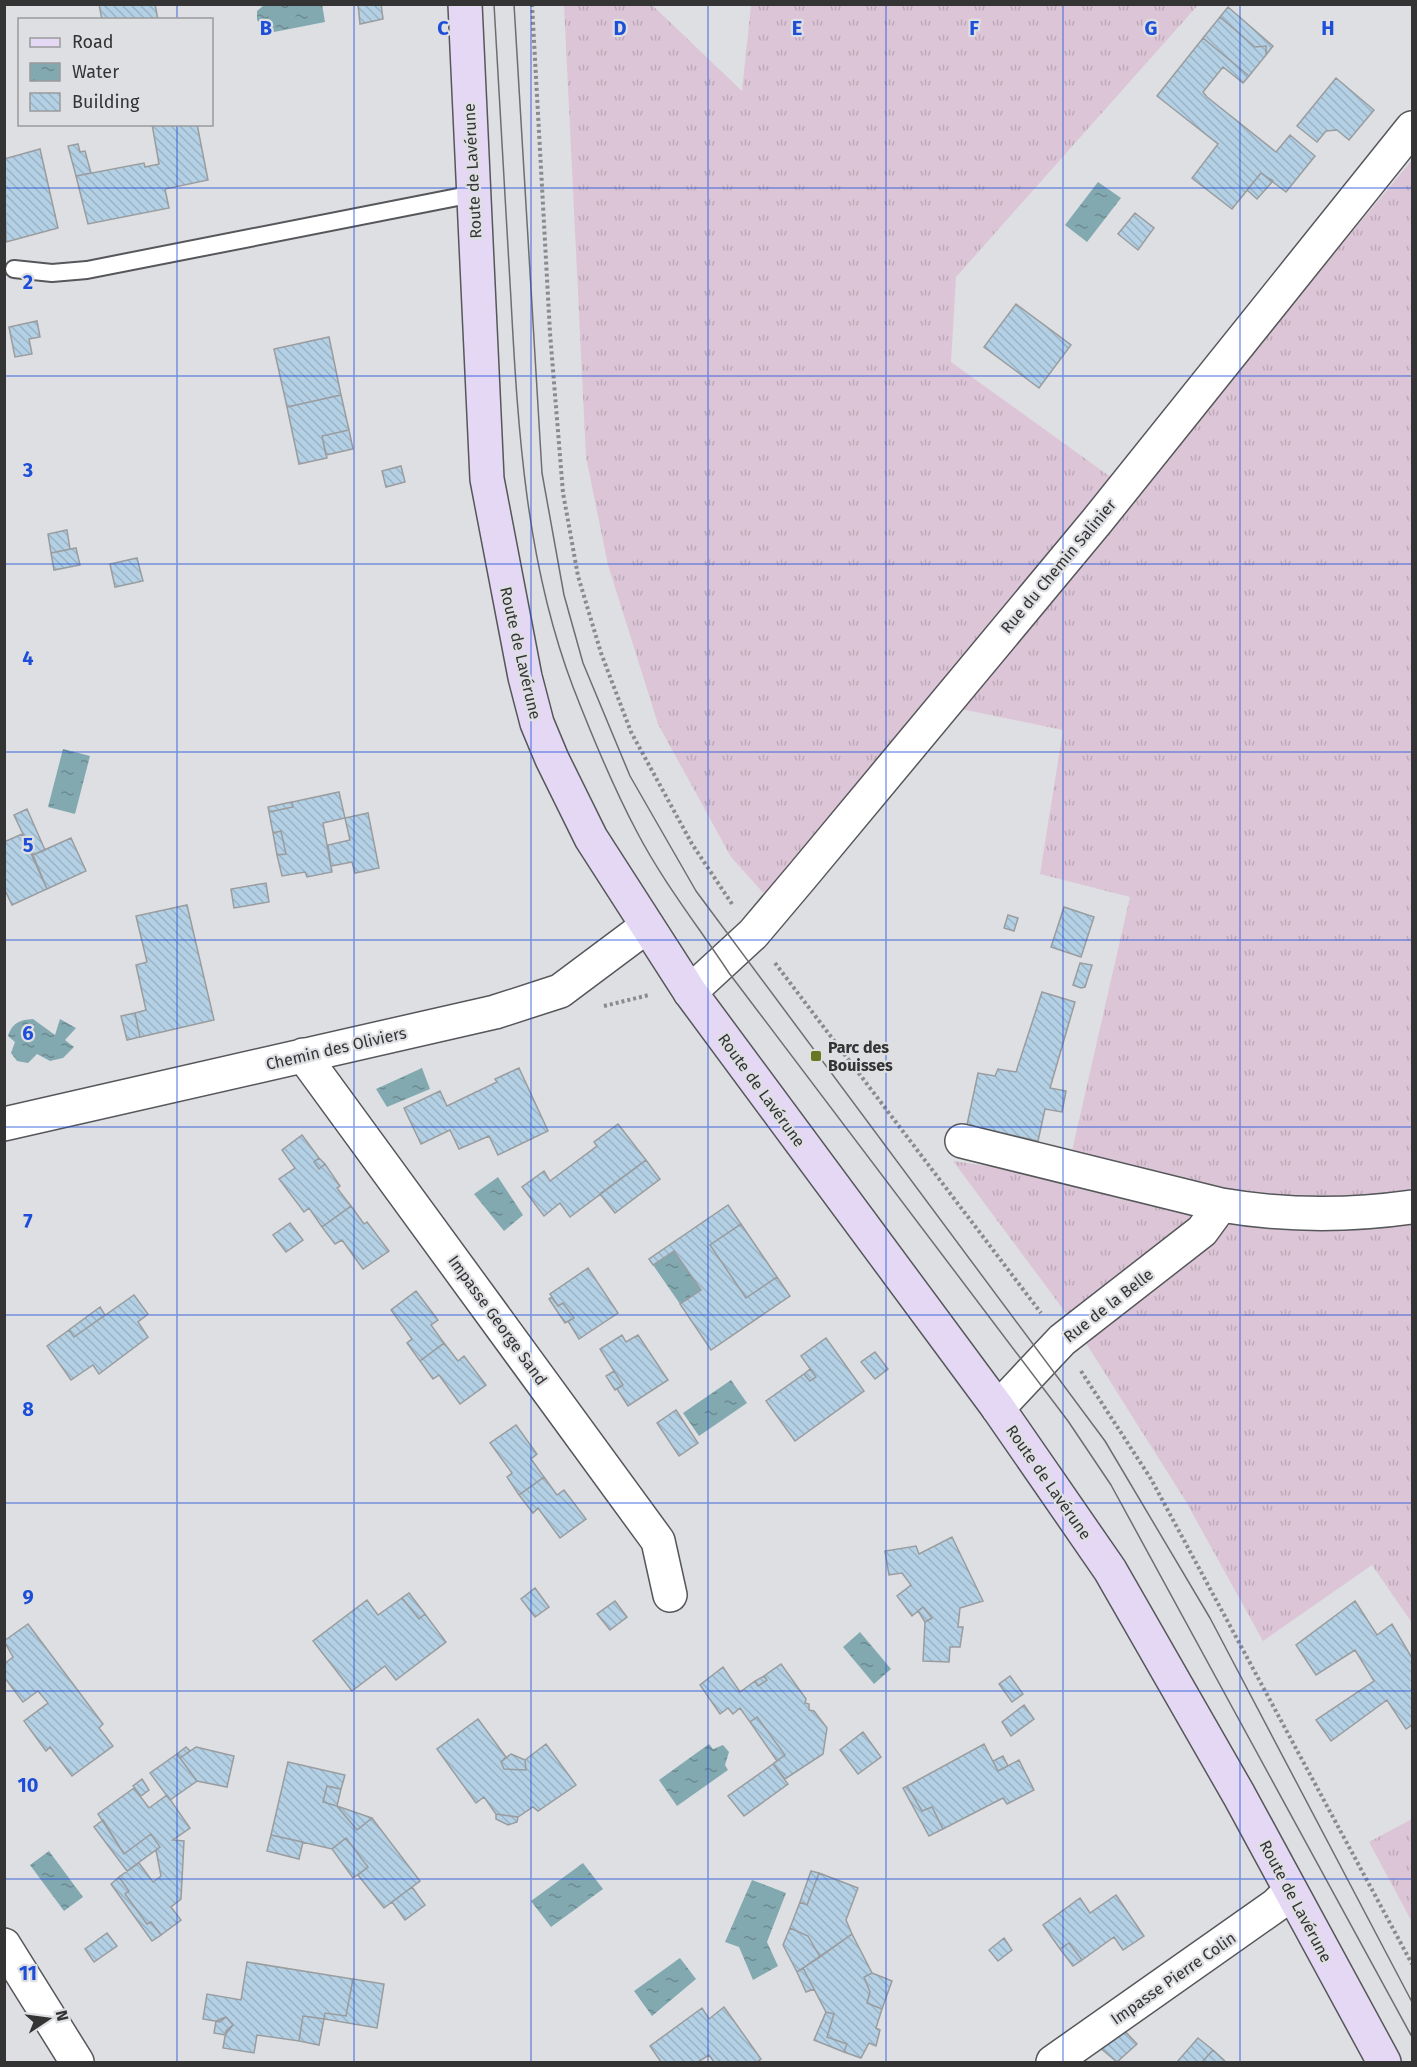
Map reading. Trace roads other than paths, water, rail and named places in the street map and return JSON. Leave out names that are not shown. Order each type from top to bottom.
[{"type":"main road","name":"Route de Lavérune","points":[[465,4],[487,479],[525,677],[537,723],[557,769],[591,838],[690,992],[998,1408],[1110,1570],[1239,1795],[1384,2062]]},
{"type":"street","name":"Rue du Chemin Salinier","points":[[690,992],[753,934],[1097,521],[1413,128]]},
{"type":"street","name":"Chemin des Oliviers","points":[[4,1124],[495,1012],[540,999],[570,984],[647,926]]},
{"type":"street","name":"Impasse George Sand","points":[[303,1055],[658,1541],[670,1596]]},
{"type":"street","points":[[962,1141],[1221,1205],[1266,1213],[1319,1214],[1413,1207]]},
{"type":"street","name":"Rue de la Belle","points":[[998,1408],[1062,1340],[1202,1231],[1221,1205]]},
{"type":"street","name":"Impasse Pierre Colin","points":[[1053,2062],[1276,1905],[1290,1891]]},
{"type":"street","points":[[4,1945],[77,2062]]},
{"type":"lane","points":[[14,269],[52,273],[87,270],[473,194]]},
{"type":"water","points":[[322,4],[325,22],[269,33],[257,20],[257,11],[264,5]]},
{"type":"water","points":[[1098,182],[1121,198],[1087,242],[1065,225]]},
{"type":"water","points":[[63,749],[90,756],[75,814],[48,807]]},
{"type":"water","points":[[33,1019],[55,1035],[60,1019],[76,1028],[65,1040],[74,1047],[63,1058],[50,1061],[37,1054],[28,1063],[17,1061],[11,1053],[15,1042],[8,1036],[18,1023]]},
{"type":"water","points":[[422,1068],[430,1089],[387,1107],[376,1089]]},
{"type":"water","points":[[498,1177],[523,1215],[504,1231],[474,1194]]},
{"type":"water","points":[[674,1251],[701,1290],[680,1304],[653,1265]]},
{"type":"water","points":[[731,1380],[747,1403],[699,1436],[683,1413]]},
{"type":"water","points":[[860,1632],[891,1669],[874,1684],[843,1647]]},
{"type":"water","points":[[709,1744],[713,1749],[723,1745],[729,1752],[725,1765],[728,1770],[677,1806],[659,1780]]},
{"type":"water","points":[[49,1851],[83,1897],[64,1911],[30,1865]]},
{"type":"water","points":[[583,1863],[603,1889],[551,1927],[531,1901]]},
{"type":"water","points":[[752,1880],[786,1893],[767,1942],[778,1966],[753,1980],[739,1947],[725,1942]]},
{"type":"water","points":[[680,1958],[696,1979],[652,2016],[634,1991]]},
{"type":"tram line","points":[[494,4],[517,398],[527,496],[544,593],[557,640],[573,687],[611,778],[658,869],[729,973],[1068,1421],[1111,1485],[1412,2037]]},
{"type":"tram line","points":[[514,4],[542,473],[564,595],[583,663],[630,776],[696,891],[1105,1441],[1210,1618],[1412,2002]]},
{"type":"place","name":"Parc des Bouisses","points":[[816,1056]]}]
